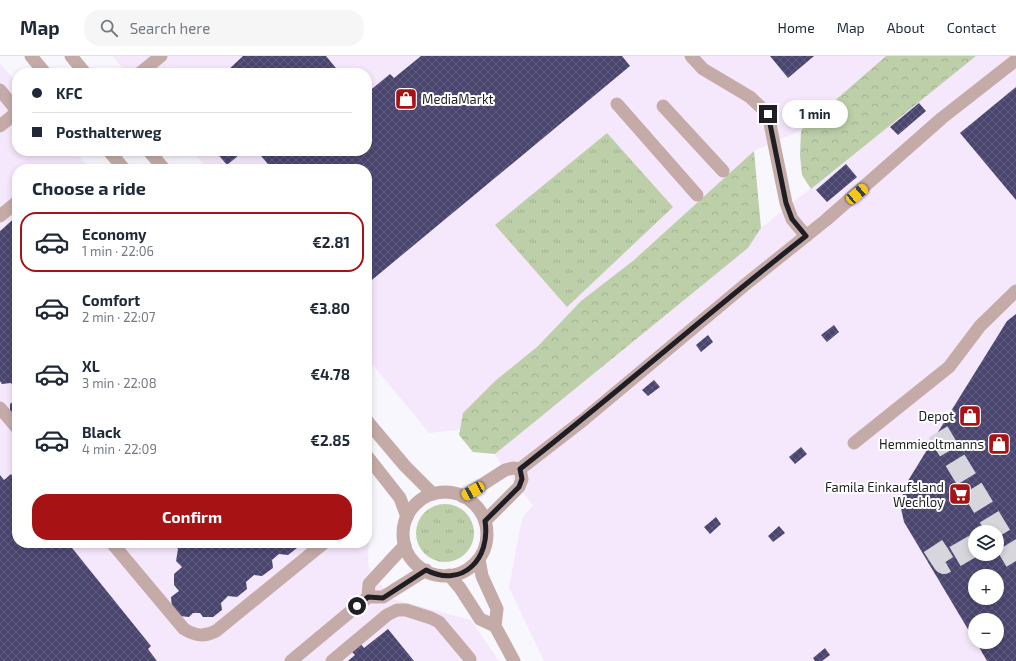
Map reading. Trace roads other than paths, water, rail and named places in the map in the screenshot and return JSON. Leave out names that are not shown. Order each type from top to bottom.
[{"type":"lane","points":[[31,56],[41,68]]},
{"type":"lane","points":[[71,56],[81,68]]},
{"type":"lane","points":[[146,68],[162,56]]},
{"type":"lane","points":[[690,56],[703,69],[750,97],[768,114],[786,203],[792,219],[806,236]]},
{"type":"lane","points":[[463,497],[505,470],[513,468],[520,469],[582,421],[806,236],[902,155],[942,118],[1015,60]]},
{"type":"lane","points":[[0,90],[12,105]]},
{"type":"lane","points":[[617,104],[697,195]]},
{"type":"lane","points":[[663,106],[723,171]]},
{"type":"lane","points":[[0,126],[12,115]]},
{"type":"lane","points":[[113,156],[120,164]]},
{"type":"lane","points":[[153,156],[160,164]]},
{"type":"lane","points":[[0,216],[12,206]]},
{"type":"lane","points":[[854,443],[949,367],[980,326],[1016,291]]},
{"type":"lane","points":[[0,408],[12,422]]},
{"type":"lane","points":[[372,427],[405,466],[434,494]]},
{"type":"lane","points":[[372,462],[400,498],[407,517]]},
{"type":"lane","points":[[485,521],[519,487],[522,479],[520,469]]},
{"type":"lane","points":[[446,492],[463,497],[476,506],[485,521],[487,534],[485,547],[479,559],[470,568],[458,574],[433,574],[412,560],[405,545],[404,528],[407,517],[418,502],[434,494],[446,492]]},
{"type":"lane","points":[[368,597],[369,584],[405,545]]},
{"type":"lane","points":[[116,548],[184,630],[194,635],[206,636],[216,632],[318,548]]},
{"type":"lane","points":[[479,559],[482,576],[497,609],[495,626],[514,661]]},
{"type":"lane","points":[[291,661],[368,597],[383,598],[426,570]]},
{"type":"lane","points":[[449,575],[460,588],[480,619],[495,626]]},
{"type":"lane","points":[[332,661],[387,615],[397,610],[432,618],[439,622],[470,659]]},
{"type":"tunnel","points":[[938,432],[1016,561]]},
{"type":"tunnel","points":[[933,546],[944,563],[968,549]]},
{"type":"place","name":"MediaMarkt","points":[[406,99]]},
{"type":"place","name":"Depot","points":[[970,416]]},
{"type":"place","name":"Hemmieoltmanns","points":[[999,444]]},
{"type":"place","name":"Famila Einkaufsland Wechloy","points":[[960,494]]}]
